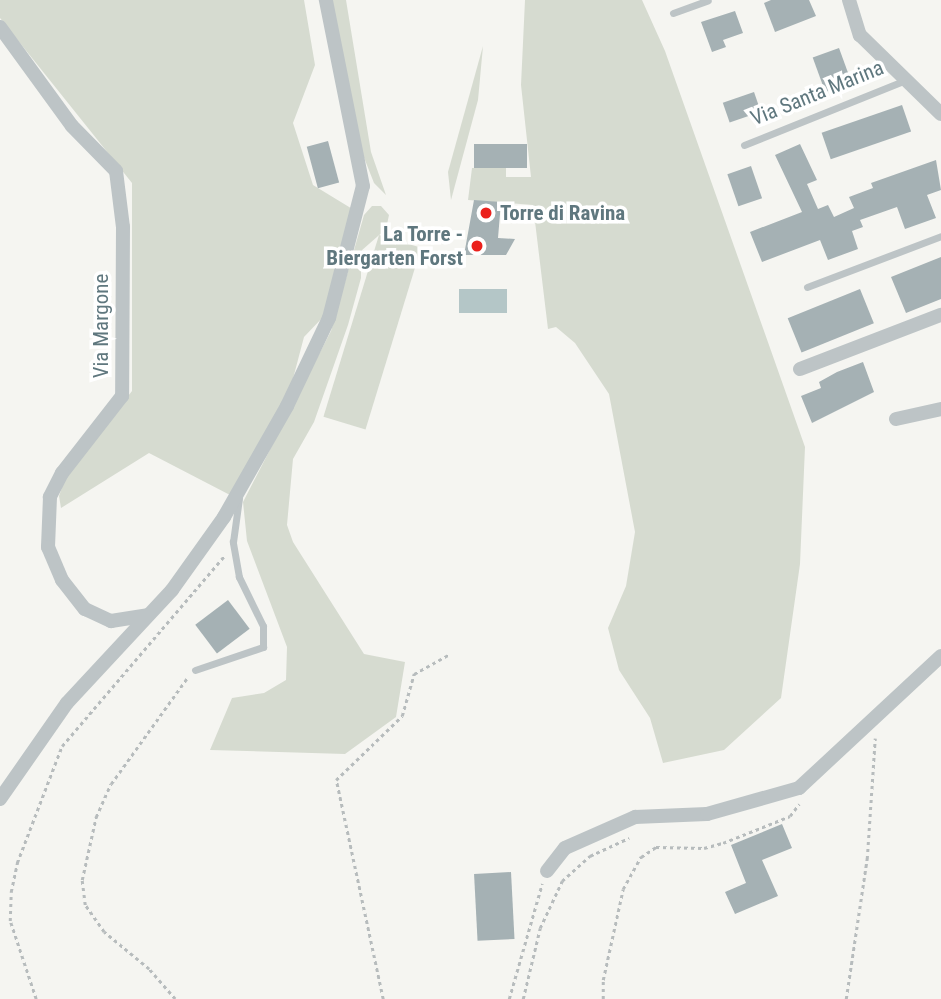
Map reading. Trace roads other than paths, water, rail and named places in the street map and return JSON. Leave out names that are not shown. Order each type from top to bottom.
[{"type":"street","points":[[0,799],[67,703],[172,590],[240,493],[330,318],[362,199],[326,0]]},
{"type":"street","name":"Via Santa Marina","points":[[849,0],[860,35],[941,114]]},
{"type":"street","name":"Via Margone","points":[[0,27],[72,126],[116,171],[123,228],[122,396],[56,485],[47,515],[48,547],[62,580],[85,609],[111,621],[148,615]]},
{"type":"street","points":[[800,369],[941,315]]},
{"type":"street","points":[[896,419],[941,409]]},
{"type":"street","points":[[547,871],[565,848],[635,817],[731,809],[799,788],[876,720],[941,656]]},
{"type":"lane","points":[[673,13],[708,0]]},
{"type":"lane","name":"Via Santa Marina","points":[[744,145],[906,80]]},
{"type":"lane","points":[[807,287],[941,236]]},
{"type":"lane","points":[[195,670],[263,647],[262,626],[239,577],[233,542],[240,493]]},
{"type":"place","name":"Torre di Ravina","points":[[486,213]]},
{"type":"place","name":"La Torre - Biergarten Forst","points":[[477,246]]}]
